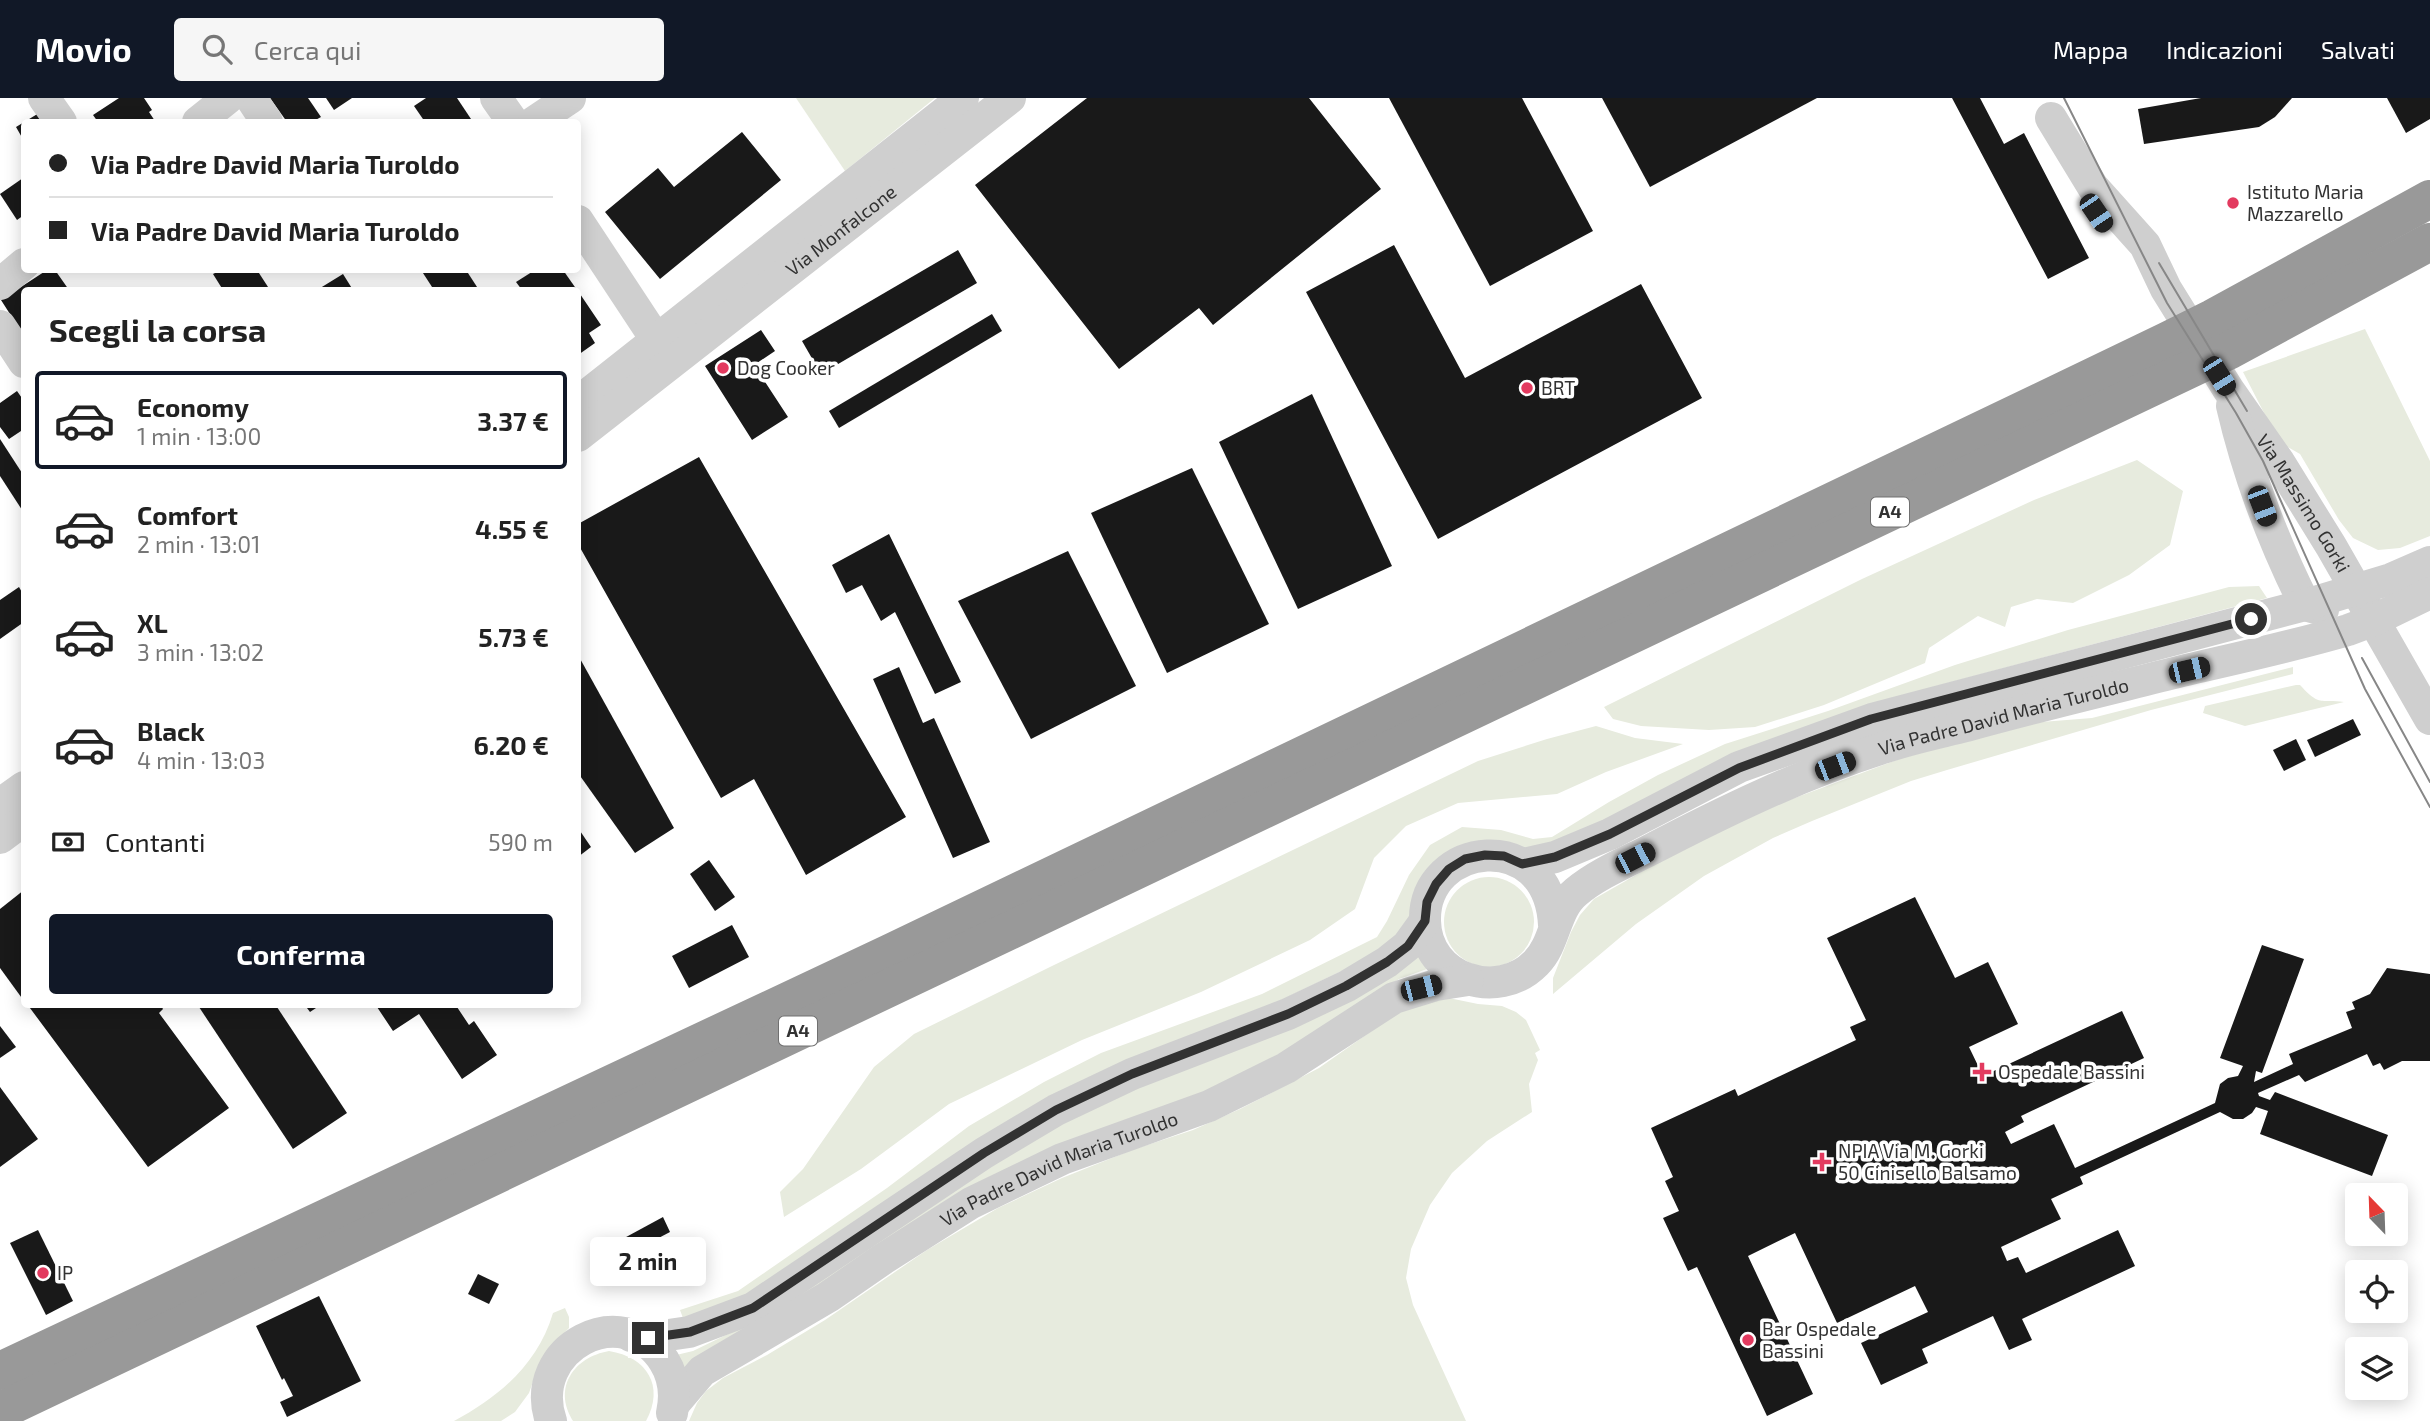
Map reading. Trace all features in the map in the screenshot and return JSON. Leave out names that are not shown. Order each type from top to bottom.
[{"type":"highway","name":"A4","points":[[2222,334],[2430,199]]},
{"type":"highway","name":"A4","points":[[0,1371],[890,953],[2222,334],[2430,242]]},
{"type":"highway","name":"A4","points":[[0,1411],[2175,356]]},
{"type":"street","points":[[44,98],[59,119]]},
{"type":"street","points":[[202,119],[228,98]]},
{"type":"street","points":[[251,98],[265,119]]},
{"type":"street","points":[[496,98],[511,119]]},
{"type":"street","points":[[538,119],[569,98]]},
{"type":"street","name":"Via Monfalcone","points":[[664,351],[963,98]]},
{"type":"street","name":"Via Monfalcone","points":[[664,351],[1010,98]]},
{"type":"street","name":"Via Massimo Gorki","points":[[2046,108],[2094,187],[2145,245],[2166,289],[2228,389],[2279,462],[2430,719]]},
{"type":"street","points":[[581,226],[664,351]]},
{"type":"street","points":[[0,284],[21,266]]},
{"type":"street","points":[[0,326],[21,358]]},
{"type":"street","points":[[581,400],[664,351]]},
{"type":"street","points":[[581,433],[664,351]]},
{"type":"street","name":"Via Massimo Gorki","points":[[2228,389],[2240,444],[2285,566],[2305,604]]},
{"type":"street","name":"Via Padre David Maria Turoldo","points":[[1522,864],[1555,857],[1610,834],[1739,768],[1871,719],[2355,590],[2391,579],[2430,562]]},
{"type":"street","name":"Via Padre David Maria Turoldo","points":[[1554,925],[1574,893],[1613,869],[1745,801],[1880,749],[2058,701],[2295,644],[2372,621],[2430,593]]},
{"type":"street","points":[[2305,604],[2372,621]]},
{"type":"street","points":[[0,804],[21,788]]},
{"type":"street","points":[[0,838],[21,822]]},
{"type":"street","points":[[1485,855],[1504,856],[1522,864],[1537,875],[1547,890],[1553,907],[1554,925],[1549,944],[1539,960],[1526,972],[1511,980],[1494,984],[1468,980],[1451,971],[1437,957],[1428,940],[1425,921],[1427,902],[1436,884],[1449,869],[1465,859],[1485,855]]},
{"type":"street","name":"Via Padre David Maria Turoldo","points":[[547,1386],[556,1362],[575,1343],[598,1334],[620,1333],[648,1338],[690,1332],[753,1308],[984,1153],[1056,1110],[1132,1074],[1288,1014],[1346,986],[1408,946],[1425,921]]},
{"type":"street","name":"Via Padre David Maria Turoldo","points":[[672,1413],[702,1371],[828,1297],[971,1203],[1062,1159],[1209,1106],[1286,1068],[1394,998],[1436,985],[1468,980]]},
{"type":"street","points":[[631,1336],[643,1341],[661,1357],[672,1380],[672,1413]]},
{"type":"street","points":[[523,1421],[534,1412],[547,1386]]},
{"type":"street","points":[[547,1386],[547,1410],[551,1421]]},
{"type":"shaded area","points":[[796,98],[935,98],[845,171]]},
{"type":"shaded area","points":[[2365,329],[2430,461],[2430,536],[2400,548],[2378,550],[2353,538],[2339,520],[2300,454],[2279,442],[2243,372]]},
{"type":"shaded area","points":[[2137,460],[2183,491],[2170,545],[2129,575],[2073,603],[2037,599],[2011,607],[2005,627],[1978,616],[1929,648],[1925,663],[1824,705],[1755,727],[1709,730],[1641,726],[1613,719],[1604,707],[1862,579],[2034,500]]},
{"type":"shaded area","points":[[2259,586],[2267,598],[1929,688],[1548,851],[1501,846],[1410,916],[1389,948],[1192,1043],[797,1269],[686,1326],[680,1310],[738,1291],[887,1188],[969,1126],[1044,1082],[1101,1053],[1262,994],[1377,937],[1409,875],[1430,845],[1462,827],[1501,830],[1533,839],[1552,837],[1658,775],[1725,744],[1828,711],[1955,665],[2068,630],[2229,587]]},
{"type":"shaded area","points":[[2293,667],[2293,674],[2151,710],[1911,781],[1773,838],[1704,876],[1636,924],[1553,994],[1553,978],[1571,932],[1580,915],[1594,899],[1685,847],[1784,802],[1902,758],[2030,723],[2092,718]]},
{"type":"shaded area","points":[[2300,685],[2321,701],[2344,702],[2245,726],[2203,713],[2205,706]]},
{"type":"shaded area","points":[[1596,726],[1635,738],[1683,744],[1606,772],[1557,794],[1458,803],[1406,826],[1374,858],[1355,909],[1310,940],[1201,992],[1082,1040],[949,1104],[861,1169],[784,1217],[780,1192],[803,1169],[874,1067],[914,1034],[1478,761]]},
{"type":"shaded area","points":[[1489,877],[1506,880],[1521,890],[1531,905],[1534,922],[1531,939],[1521,954],[1506,964],[1489,967],[1472,964],[1457,954],[1447,939],[1444,922],[1447,905],[1457,890],[1472,880]]},
{"type":"shaded area","points":[[1417,948],[1427,969],[1399,979],[1331,1025],[1223,1087],[680,1374],[672,1356],[693,1351],[730,1333],[995,1156]]},
{"type":"shaded area","points":[[1444,997],[1502,1006],[1516,1012],[1526,1020],[1540,1050],[1535,1053],[1538,1060],[1529,1084],[1532,1112],[1487,1141],[1452,1173],[1430,1205],[1411,1249],[1406,1278],[1413,1305],[1466,1421],[689,1421],[706,1391],[723,1378],[825,1320],[927,1250],[998,1208],[1062,1178],[1132,1150],[1193,1130],[1240,1109],[1319,1068],[1407,1006]]},
{"type":"shaded area","points":[[565,1308],[569,1317],[569,1328],[554,1344],[536,1373],[529,1393],[515,1412],[501,1421],[454,1421],[471,1412],[515,1377],[538,1348],[553,1313]]},
{"type":"shaded area","points":[[609,1351],[633,1360],[649,1375],[654,1396],[646,1421],[573,1421],[565,1397],[570,1376],[586,1360]]},
{"type":"building","points":[[119,98],[144,98],[152,110],[149,112],[154,119],[96,119],[93,115]]},
{"type":"building","points":[[270,98],[308,98],[321,117],[317,119],[285,119]]},
{"type":"building","points":[[326,98],[352,98],[334,110]]},
{"type":"building","points":[[426,98],[457,98],[471,119],[423,119],[414,106]]},
{"type":"building","points":[[1087,98],[1309,98],[1381,189],[1213,325],[1199,308],[1119,369],[975,185]]},
{"type":"building","points":[[1389,98],[1522,98],[1593,231],[1490,286]]},
{"type":"building","points":[[1602,98],[1817,98],[1650,187]]},
{"type":"building","points":[[1952,98],[1980,98],[2004,144],[2024,133],[2089,258],[2048,279]]},
{"type":"building","points":[[2201,98],[2292,98],[2275,117],[2259,127],[2144,144],[2138,109]]},
{"type":"building","points":[[2387,98],[2430,98],[2430,119],[2406,133]]},
{"type":"building","points":[[39,113],[43,119],[29,119]]},
{"type":"building","points":[[742,132],[781,180],[660,279],[605,212],[658,168],[674,187]]},
{"type":"building","points":[[21,179],[21,217],[17,220],[0,194]]},
{"type":"building","name":"BRT","points":[[1394,245],[1465,378],[1641,284],[1702,398],[1438,539],[1306,292]]},
{"type":"building","points":[[958,250],[977,283],[821,374],[802,341]]},
{"type":"building","points":[[42,273],[57,273],[67,287],[21,287],[21,331],[1,300]]},
{"type":"building","points":[[259,273],[268,287],[221,287],[213,274]]},
{"type":"building","points":[[423,273],[468,273],[477,287],[432,287]]},
{"type":"building","points":[[530,273],[565,273],[575,287],[520,287],[516,282]]},
{"type":"building","points":[[343,274],[351,287],[322,287]]},
{"type":"building","points":[[581,295],[601,325],[589,333],[595,343],[581,353]]},
{"type":"building","points":[[992,314],[1002,331],[839,428],[829,411]]},
{"type":"building","points":[[761,330],[775,351],[754,365],[788,417],[752,440],[705,366]]},
{"type":"building","points":[[17,391],[21,397],[21,431],[9,439],[0,427],[0,403]]},
{"type":"building","points":[[1312,394],[1392,566],[1298,609],[1219,442]]},
{"type":"building","points":[[0,439],[21,471],[21,508],[0,476]]},
{"type":"building","points":[[699,457],[906,817],[806,875],[754,779],[721,798],[581,549],[581,522]]},
{"type":"building","points":[[1192,468],[1269,624],[1167,673],[1091,513]]},
{"type":"building","points":[[889,534],[961,682],[935,694],[895,612],[881,621],[862,585],[846,593],[832,565]]},
{"type":"building","points":[[1068,551],[1136,686],[1031,739],[958,601]]},
{"type":"building","points":[[19,587],[21,624],[0,639],[0,600]]},
{"type":"building","points":[[581,660],[674,828],[635,853],[581,777]]},
{"type":"building","points":[[899,667],[923,723],[934,718],[990,842],[953,858],[873,679]]},
{"type":"building","points":[[2353,719],[2361,735],[2315,757],[2307,740]]},
{"type":"building","points":[[2296,739],[2306,760],[2284,771],[2273,750]]},
{"type":"building","points":[[581,832],[591,847],[581,855]]},
{"type":"building","points":[[709,860],[735,897],[715,911],[690,874]]},
{"type":"building","points":[[21,892],[21,997],[0,968],[0,909]]},
{"type":"building","points":[[1915,897],[1955,978],[1988,962],[2018,1024],[1969,1047],[1983,1076],[2122,1011],[2144,1058],[2021,1116],[2024,1122],[2005,1132],[2011,1144],[2054,1124],[2075,1168],[2215,1103],[2220,1084],[2228,1078],[2238,1076],[2243,1066],[2220,1058],[2262,945],[2304,959],[2262,1073],[2256,1071],[2254,1082],[2293,1064],[2289,1054],[2352,1028],[2346,1012],[2355,1009],[2352,1002],[2370,994],[2387,968],[2430,974],[2430,1061],[2402,1061],[2384,1070],[2380,1063],[2373,1066],[2367,1054],[2305,1082],[2299,1075],[2258,1093],[2270,1100],[2275,1092],[2388,1135],[2372,1176],[2260,1134],[2268,1111],[2256,1107],[2243,1119],[2233,1119],[2220,1112],[2080,1177],[2083,1184],[2051,1199],[2061,1219],[2001,1247],[2007,1261],[2018,1257],[2026,1273],[2118,1230],[2135,1266],[2022,1319],[2032,1340],[2009,1350],[1993,1316],[1922,1349],[1928,1363],[1881,1385],[1861,1343],[1928,1312],[1915,1286],[1837,1323],[1795,1233],[1748,1256],[1813,1394],[1767,1416],[1697,1267],[1688,1271],[1663,1218],[1679,1211],[1665,1181],[1673,1177],[1651,1128],[1735,1089],[1738,1096],[1856,1040],[1850,1027],[1866,1020],[1827,938]]},
{"type":"building","points":[[732,925],[749,957],[689,988],[672,956]]},
{"type":"building","points":[[30,1008],[162,1008],[159,1013],[229,1108],[148,1167]]},
{"type":"building","points":[[200,1008],[278,1008],[347,1113],[293,1149]]},
{"type":"building","points":[[378,1008],[458,1008],[469,1025],[474,1021],[497,1055],[462,1079],[419,1014],[393,1031]]},
{"type":"building","points":[[0,1026],[16,1047],[0,1058]]},
{"type":"building","points":[[0,1087],[38,1139],[0,1167]]},
{"type":"building","points":[[663,1217],[670,1232],[611,1263],[604,1249]]},
{"type":"building","points":[[38,1230],[73,1301],[46,1315],[10,1243]]},
{"type":"building","points":[[478,1274],[499,1284],[489,1304],[468,1294]]},
{"type":"building","points":[[319,1296],[361,1381],[287,1417],[280,1402],[293,1396],[284,1378],[282,1380],[256,1326]]},
{"type":"tram line","points":[[2064,98],[2167,303],[2263,461],[2365,689],[2430,807]]},
{"type":"tram line","points":[[2159,263],[2247,411]]},
{"type":"tram line","points":[[2362,658],[2430,782]]},
{"type":"place","name":"Istituto Maria Mazzarello","points":[[2233,203]]},
{"type":"place","name":"Dog Cooker","points":[[723,368]]},
{"type":"place","name":"BRT","points":[[1527,388]]},
{"type":"place","name":"Ospedale Bassini","points":[[1982,1072]]},
{"type":"place","name":"NPIA Via M. Gorki 50 Cinisello Balsamo","points":[[1822,1162]]},
{"type":"place","name":"IP","points":[[43,1273]]},
{"type":"place","name":"Bar Ospedale Bassini","points":[[1748,1340]]},
{"type":"route","points":[[648,1338],[690,1332],[753,1308],[984,1153],[1056,1110],[1132,1074],[1288,1014],[1346,986],[1387,962],[1408,946],[1425,921],[1427,902],[1436,884],[1449,869],[1465,859],[1485,855],[1504,856],[1522,864],[1555,857],[1610,834],[1739,768],[1871,719],[2251,619]]}]
